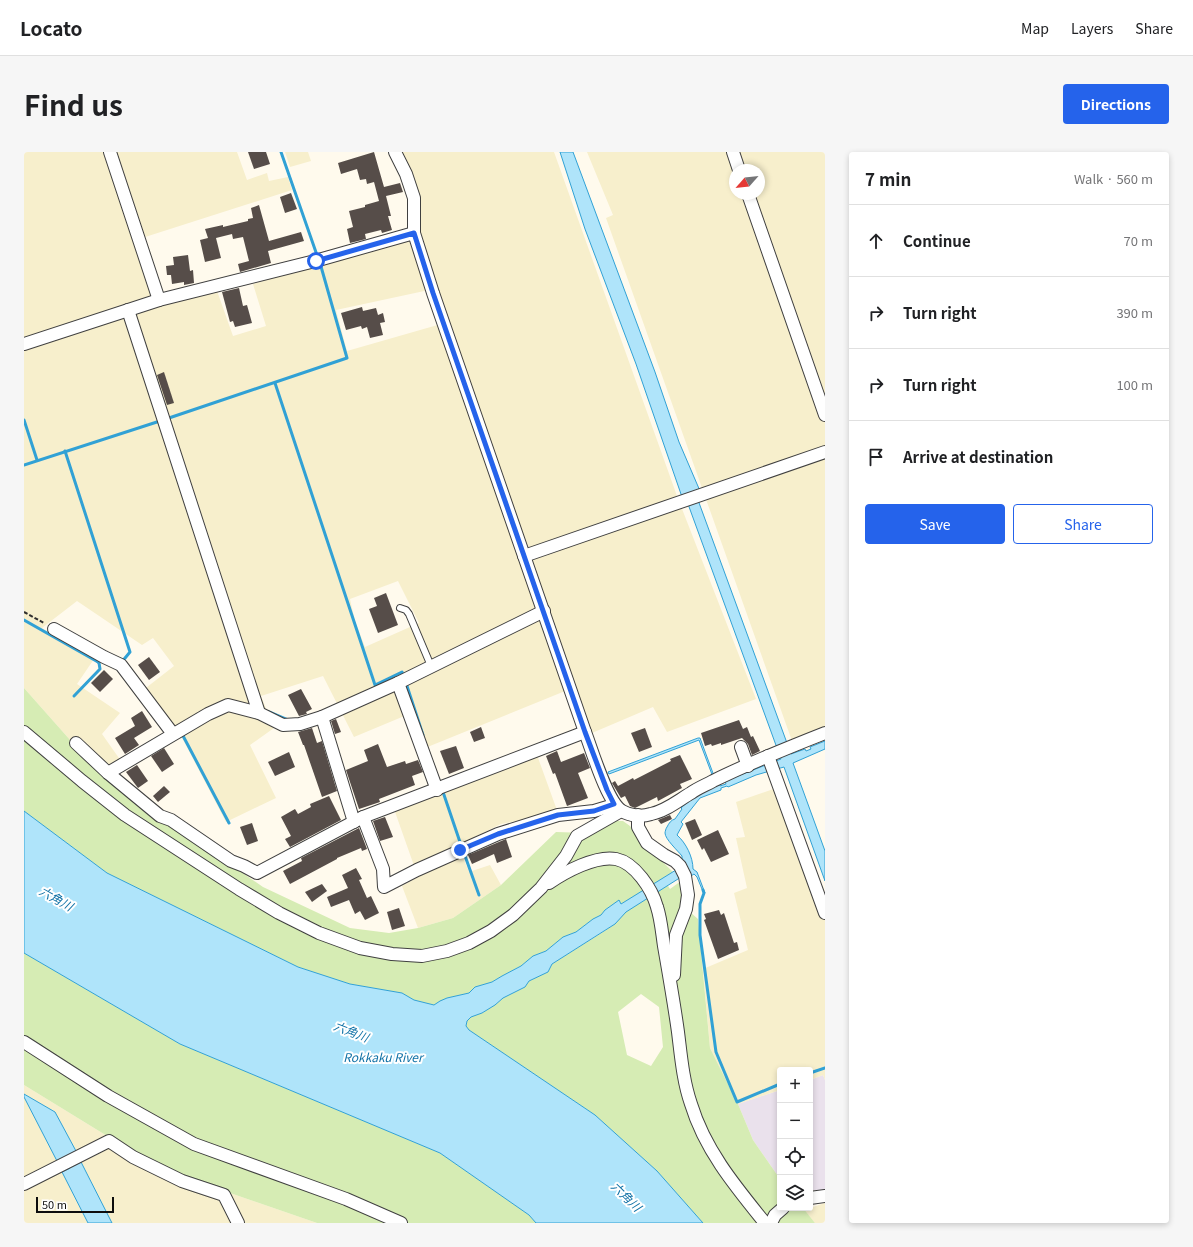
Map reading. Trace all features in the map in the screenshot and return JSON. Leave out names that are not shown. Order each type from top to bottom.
[{"type":"street","points":[[110,152],[159,300]]},
{"type":"street","points":[[395,152],[406,174],[414,198],[414,233],[433,293],[585,732],[607,790],[618,808],[630,815],[651,815],[667,808],[715,780],[770,755],[825,734]]},
{"type":"street","points":[[735,153],[738,164]]},
{"type":"street","points":[[750,200],[825,415]]},
{"type":"street","points":[[24,344],[159,300],[319,260],[414,233]]},
{"type":"street","points":[[128,310],[257,709]]},
{"type":"street","points":[[524,556],[825,452]]},
{"type":"street","points":[[108,773],[208,714],[228,705],[257,709],[283,725],[300,724],[322,717],[403,681],[544,611]]},
{"type":"street","points":[[54,629],[121,665],[178,732]]},
{"type":"street","points":[[403,681],[440,788]]},
{"type":"street","points":[[322,717],[359,820],[383,869],[384,887],[498,834],[558,815],[618,808]]},
{"type":"street","points":[[24,732],[82,782],[125,815],[194,861],[279,914],[319,933],[360,948],[392,954],[422,956],[447,951],[469,943],[491,931],[513,916],[541,888],[566,856],[577,836],[618,808]]},
{"type":"street","points":[[76,744],[160,816],[171,820],[232,861],[257,873],[359,820],[585,732]]},
{"type":"street","points":[[741,747],[748,766]]},
{"type":"street","points":[[770,755],[775,775],[825,913]]},
{"type":"street","points":[[638,815],[638,827],[647,843],[664,856],[675,861],[682,871],[688,895],[686,909],[676,935],[673,998]]},
{"type":"street","points":[[541,888],[566,873],[586,864],[606,858],[617,859],[632,868],[645,881],[651,891],[657,907],[673,998],[684,1076],[691,1104],[714,1156],[731,1181],[766,1223]]},
{"type":"street","points":[[24,1042],[108,1096],[194,1144],[346,1199],[401,1223]]},
{"type":"street","points":[[24,1184],[109,1141],[133,1157],[182,1181],[224,1195],[238,1223]]},
{"type":"street","points":[[813,1198],[825,1196]]},
{"type":"street","points":[[771,1223],[775,1215],[780,1211]]},
{"type":"lane","points":[[400,608],[406,610],[409,614],[431,666]]},
{"type":"path","points":[[24,612],[54,629]]},
{"type":"shaded area","points":[[24,152],[107,152],[157,303],[216,288],[233,336],[266,326],[253,284],[411,237],[429,290],[336,310],[347,351],[448,322],[419,239],[421,202],[413,174],[402,152],[554,152],[677,496],[756,699],[667,732],[653,707],[592,733],[575,687],[425,748],[414,712],[354,737],[323,676],[261,696],[274,728],[250,745],[276,798],[226,822],[178,730],[142,691],[174,666],[153,638],[142,645],[77,601],[42,628],[94,659],[77,684],[120,713],[102,734],[121,761],[102,776],[24,688]],"holes":[[[398,581],[419,623],[365,647],[355,621],[350,599]]]},
{"type":"shaded area","points":[[113,152],[237,152],[247,180],[267,173],[269,181],[288,177],[292,190],[142,238]]},
{"type":"shaded area","points":[[285,152],[308,152],[311,161],[290,167]]},
{"type":"shaded area","points":[[587,152],[825,152],[825,727],[792,741],[606,218],[613,215]]},
{"type":"shaded area","points":[[537,755],[558,813],[501,824],[458,845],[469,872],[490,865],[501,885],[453,918],[418,928],[402,886],[418,877],[394,809]]},
{"type":"shaded area","points":[[785,785],[825,899],[825,1080],[823,1075],[813,1079],[813,1067],[777,1067],[777,1091],[738,1104],[710,1048],[703,969],[748,950],[734,893],[747,888],[736,838],[745,837],[736,802]]},
{"type":"shaded area","points":[[823,1075],[825,1080],[825,1190],[813,1190],[813,1079]]},
{"type":"shaded area","points":[[24,1085],[112,1139],[184,1177],[317,1223],[24,1223]]},
{"type":"shaded area","points":[[777,1091],[777,1175],[753,1140],[738,1104]]},
{"type":"shaded area","points":[[825,1203],[825,1223],[815,1223],[805,1211],[813,1211],[813,1207]]},
{"type":"green space","points":[[24,688],[102,776],[263,887],[350,928],[389,933],[418,928],[453,918],[501,885],[556,832],[588,833],[608,821],[623,821],[630,826],[638,838],[673,872],[663,878],[670,889],[681,881],[683,906],[698,919],[710,1048],[738,1104],[753,1140],[777,1175],[777,1211],[805,1211],[815,1223],[703,1223],[657,1171],[595,1115],[469,1030],[466,1026],[467,1021],[471,1017],[482,1013],[503,998],[525,987],[529,981],[548,972],[552,964],[615,924],[625,912],[656,893],[620,904],[618,901],[605,910],[602,915],[593,919],[576,932],[563,937],[546,951],[533,956],[521,966],[492,982],[475,987],[469,993],[447,998],[434,1005],[414,1000],[402,993],[350,984],[298,967],[107,873],[24,811]],"holes":[[[641,994],[659,1007],[663,1047],[651,1066],[627,1055],[618,1012]]]},
{"type":"green space","points":[[24,953],[180,1044],[440,1153],[529,1215],[536,1223],[317,1223],[184,1177],[112,1139],[24,1085]]},
{"type":"water","name":"Rokkaku River","points":[[560,152],[573,152],[655,372],[679,442],[700,491],[698,500],[791,754],[805,749],[806,751],[811,749],[810,747],[825,741],[825,749],[793,763],[825,851],[825,881],[784,767],[756,775],[728,787],[721,788],[721,790],[700,798],[681,822],[683,824],[677,835],[688,850],[692,860],[693,869],[697,872],[705,893],[704,894],[697,877],[694,874],[691,876],[689,872],[626,912],[615,924],[552,964],[548,972],[529,981],[525,987],[503,998],[482,1013],[471,1017],[467,1021],[466,1026],[469,1030],[595,1115],[657,1171],[703,1223],[536,1223],[529,1215],[440,1153],[180,1044],[24,953],[24,811],[107,873],[298,967],[350,984],[402,993],[414,1000],[434,1005],[447,998],[469,993],[475,987],[492,982],[521,966],[533,956],[546,951],[563,937],[576,932],[601,915],[605,910],[619,900],[621,904],[684,865],[682,856],[669,842],[665,832],[671,821],[675,819],[682,809],[681,808],[693,797],[716,785],[699,740],[609,774],[608,772],[698,738],[700,738],[717,784],[719,783],[720,786],[726,784],[725,781],[781,759],[688,504],[682,497],[636,364],[585,229]]},
{"type":"water","points":[[24,1094],[55,1112],[76,1151],[73,1166],[81,1162],[112,1223],[88,1223],[62,1172],[70,1168],[57,1161],[24,1097]]},
{"type":"building","points":[[248,152],[266,152],[270,164],[254,169]]},
{"type":"building","points":[[374,152],[384,187],[400,183],[403,192],[386,196],[391,216],[388,216],[392,230],[382,233],[381,230],[365,234],[366,239],[350,243],[347,229],[353,227],[349,211],[365,207],[365,205],[379,201],[374,182],[367,184],[366,179],[360,180],[357,169],[341,174],[338,163]]},
{"type":"building","points":[[291,193],[297,209],[285,213],[280,197]]},
{"type":"building","points":[[259,205],[269,241],[301,232],[304,241],[268,251],[271,263],[240,272],[238,264],[249,261],[243,237],[233,239],[232,234],[216,238],[221,258],[205,262],[200,240],[208,238],[205,229],[223,225],[223,227],[248,221],[248,219],[253,218],[251,208]]},
{"type":"building","points":[[188,255],[190,271],[193,270],[194,283],[184,285],[184,282],[172,284],[171,275],[167,275],[166,266],[174,265],[173,257]]},
{"type":"building","points":[[239,288],[243,306],[247,305],[252,323],[235,327],[233,321],[230,322],[222,292]]},
{"type":"building","points":[[362,307],[363,311],[376,308],[378,315],[383,313],[385,322],[380,323],[383,335],[370,338],[367,327],[362,329],[361,326],[346,330],[341,313]]},
{"type":"building","points":[[164,372],[174,403],[167,405],[157,375]]},
{"type":"building","points":[[386,593],[398,625],[378,633],[369,609],[377,606],[374,598]]},
{"type":"building","points":[[149,657],[160,672],[149,680],[138,665]]},
{"type":"building","points":[[104,670],[113,679],[100,692],[91,683]]},
{"type":"building","points":[[301,689],[312,709],[306,712],[307,714],[299,716],[288,695]]},
{"type":"building","points":[[142,711],[152,727],[134,738],[139,745],[125,754],[115,738],[135,726],[131,718]]},
{"type":"building","points":[[336,719],[341,732],[335,734],[331,721]]},
{"type":"building","points":[[739,720],[743,729],[747,727],[751,737],[753,736],[760,751],[752,755],[748,744],[742,738],[721,745],[721,743],[712,746],[711,744],[705,746],[701,733]]},
{"type":"building","points":[[481,727],[485,738],[474,742],[470,732]]},
{"type":"building","points":[[312,728],[317,743],[322,741],[337,791],[322,797],[298,732]]},
{"type":"building","points":[[645,728],[652,747],[639,752],[631,733]]},
{"type":"building","points":[[378,744],[387,767],[405,761],[406,764],[418,760],[423,772],[412,776],[415,785],[379,799],[380,802],[359,809],[346,770],[368,761],[364,750]]},
{"type":"building","points":[[456,746],[464,768],[449,774],[440,751]]},
{"type":"building","points":[[164,748],[174,764],[162,772],[151,756]]},
{"type":"building","points":[[557,751],[561,762],[584,753],[590,768],[578,773],[588,798],[567,806],[555,773],[553,774],[546,756]]},
{"type":"building","points":[[289,752],[295,767],[275,776],[268,762]]},
{"type":"building","points":[[680,755],[692,779],[680,784],[682,788],[658,801],[657,797],[635,808],[630,806],[625,796],[621,798],[612,783],[615,781],[618,786],[633,778],[634,780],[671,761],[670,759]]},
{"type":"building","points":[[137,765],[148,781],[138,788],[126,772]]},
{"type":"building","points":[[164,786],[170,792],[158,802],[153,796]]},
{"type":"building","points":[[329,796],[341,820],[290,847],[285,839],[291,836],[281,817],[295,809],[298,814],[311,807],[310,804]]},
{"type":"building","points":[[670,815],[672,819],[661,824],[658,820]]},
{"type":"building","points":[[385,817],[393,837],[380,841],[373,821]]},
{"type":"building","points":[[695,819],[702,835],[692,840],[685,823]]},
{"type":"building","points":[[252,823],[258,841],[247,845],[240,827]]},
{"type":"building","points":[[359,828],[367,849],[362,851],[361,848],[337,858],[290,884],[283,871],[302,861],[301,858]]},
{"type":"building","points":[[718,830],[729,854],[711,862],[704,848],[702,850],[697,840]]},
{"type":"building","points":[[506,839],[512,857],[497,863],[494,854],[472,864],[468,855]]},
{"type":"building","points":[[356,868],[362,879],[359,880],[367,898],[371,896],[379,913],[365,920],[360,911],[355,914],[349,900],[331,907],[327,897],[348,888],[342,875]]},
{"type":"building","points":[[322,884],[327,891],[312,902],[305,892]]},
{"type":"building","points":[[399,908],[405,926],[392,930],[387,912]]},
{"type":"building","points":[[719,910],[721,915],[724,913],[734,943],[737,942],[739,950],[718,959],[704,920],[706,919],[704,914]]},
{"type":"waterway","points":[[281,152],[318,258]]},
{"type":"waterway","points":[[166,419],[347,358],[320,263]]},
{"type":"waterway","points":[[275,383],[375,685],[402,672],[404,678]]},
{"type":"waterway","points":[[24,420],[37,460]]},
{"type":"waterway","points":[[24,465],[160,421]]},
{"type":"waterway","points":[[65,451],[130,652],[121,663]]},
{"type":"waterway","points":[[24,620],[98,662],[100,658]]},
{"type":"waterway","points":[[74,696],[100,669],[98,662]]},
{"type":"waterway","points":[[406,683],[423,735]]},
{"type":"waterway","points":[[269,712],[288,720]]},
{"type":"waterway","points":[[181,732],[229,823]]},
{"type":"waterway","points":[[442,789],[462,848]]},
{"type":"waterway","points":[[464,853],[479,895]]},
{"type":"waterway","points":[[703,890],[704,893],[700,904],[700,935],[716,1052],[737,1102],[777,1085]]},
{"type":"waterway","points":[[813,1072],[825,1068]]},
{"type":"route","points":[[316,261],[414,233],[433,293],[585,732],[607,790],[614,804],[594,811],[558,815],[498,834],[460,850]]},
{"type":"water label","name":"六角川","points":[[56,899]]},
{"type":"water label","name":"六角川","points":[[351,1032]]},
{"type":"water label","name":"六角川","points":[[626,1197]]}]
